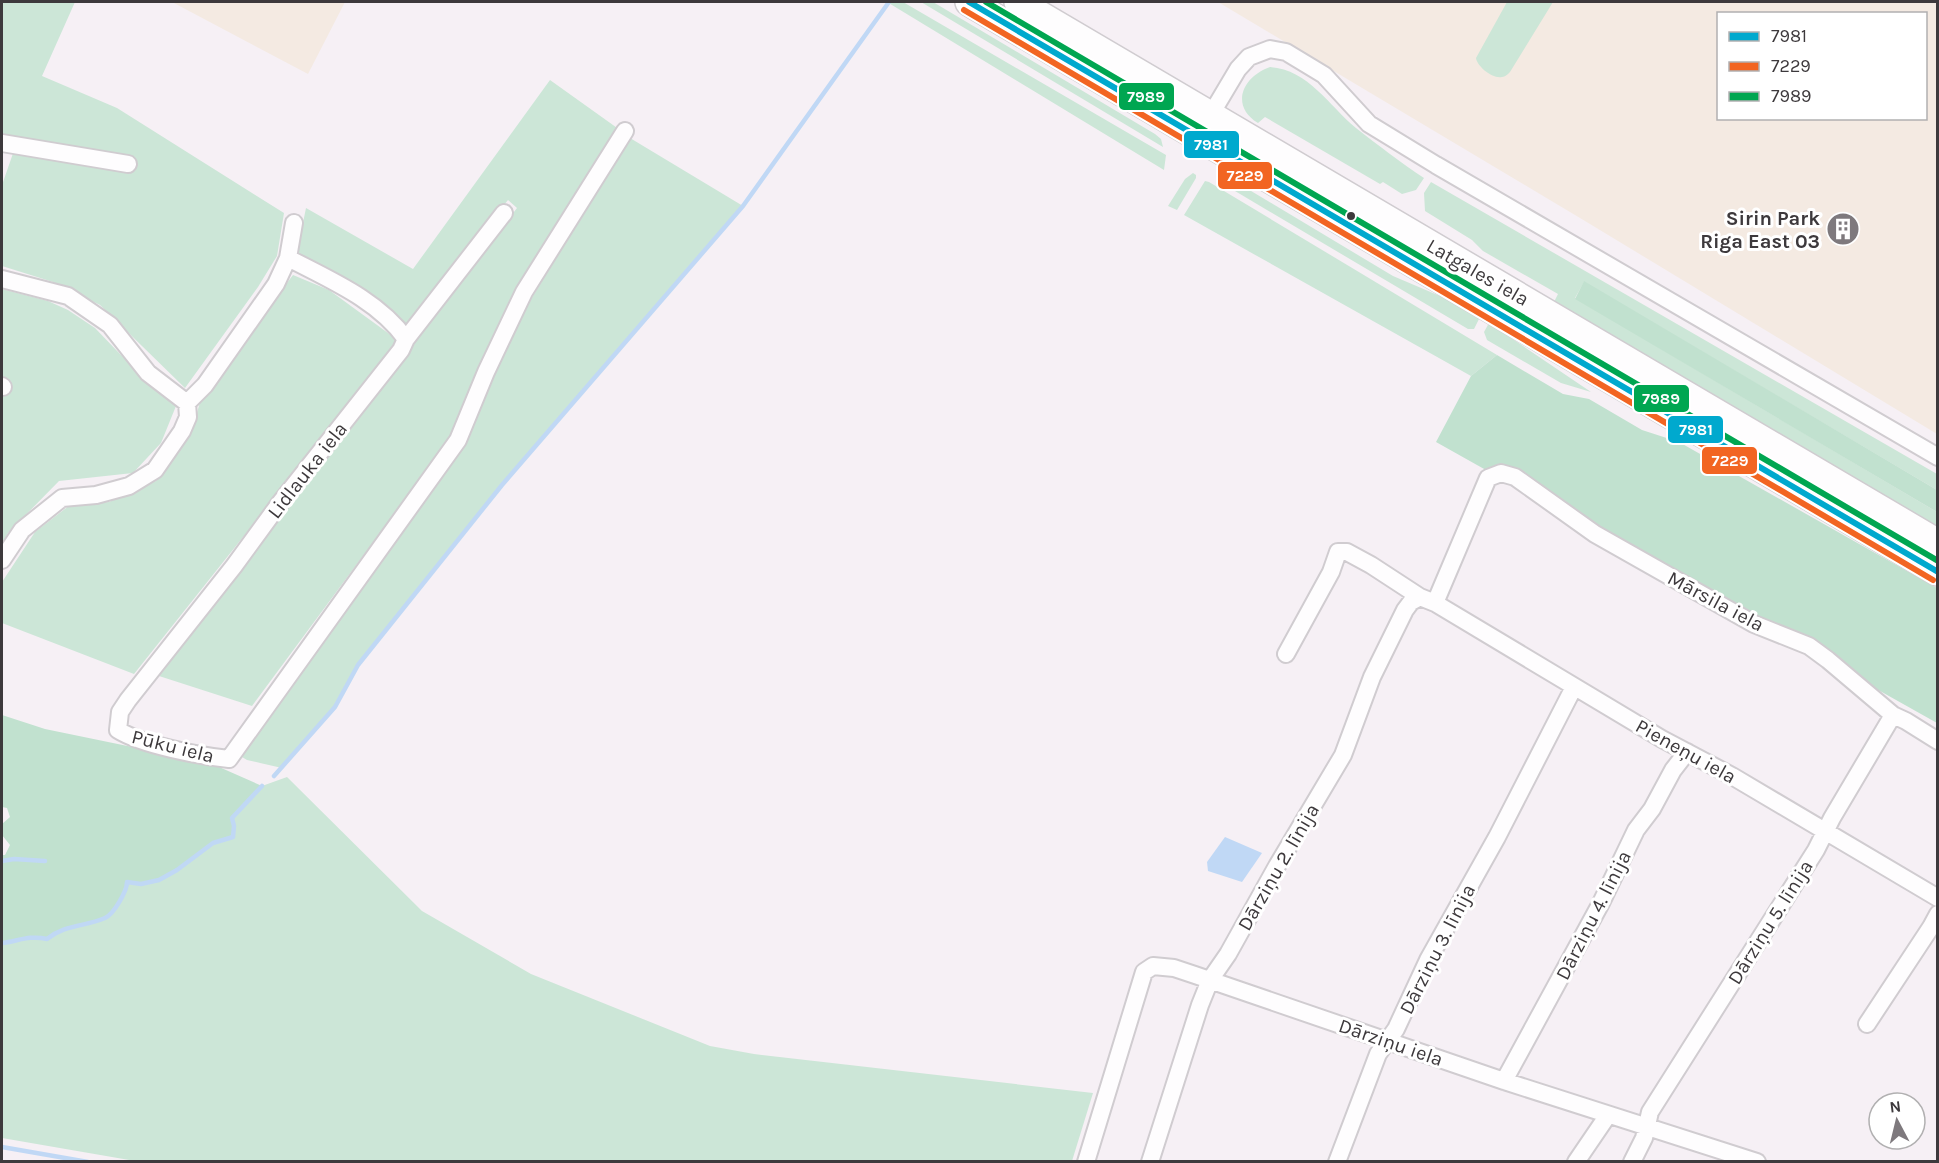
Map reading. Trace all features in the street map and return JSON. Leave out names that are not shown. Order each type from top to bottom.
[{"type":"highway","name":"Latgales iela","points":[[969,2],[1516,294],[1938,543]]},
{"type":"highway","name":"Latgales iela","points":[[1018,2],[1204,126],[1938,572]]},
{"type":"street","points":[[1204,126],[1238,69],[1249,57],[1270,49],[1286,52],[1324,75],[1369,124],[1385,134],[1938,457]]},
{"type":"street","name":"Pūku iela","points":[[118,730],[140,740],[202,756],[229,759],[458,440],[486,372],[524,292],[625,131]]},
{"type":"street","points":[[2,142],[128,164]]},
{"type":"street","name":"Lidlauka iela","points":[[118,730],[120,712],[128,700],[401,350],[406,339],[504,213]]},
{"type":"street","points":[[187,403],[205,385],[276,284],[288,258],[294,222]]},
{"type":"street","points":[[288,258],[356,293],[399,330],[406,339]]},
{"type":"street","points":[[2,279],[68,296],[110,325],[148,373],[187,403],[188,417],[182,431],[155,470],[129,486],[96,495],[62,498],[22,530],[2,560]]},
{"type":"street","name":"Mārsila iela","points":[[1488,478],[1502,473],[1515,477],[1595,534],[1754,624],[1809,646],[1893,715],[1938,741]]},
{"type":"street","name":"Dārziņu 2. līnija","points":[[1150,1161],[1210,980],[1228,954],[1343,755],[1372,677],[1405,610],[1411,602],[1428,600],[1488,478]]},
{"type":"street","name":"Pieneņu iela","points":[[1286,654],[1331,572],[1338,552],[1347,552],[1662,739],[1938,898]]},
{"type":"street","name":"Dārziņu 3. līnija","points":[[1337,1161],[1378,1054],[1396,1029],[1428,960],[1497,837],[1574,687]]},
{"type":"street","name":"Dārziņu 5. līnija","points":[[1632,1161],[1644,1138],[1650,1112],[1826,832],[1893,715]]},
{"type":"street","name":"Dārziņu 4. līnija","points":[[1504,1082],[1601,903],[1636,831],[1652,809],[1673,770],[1687,752]]},
{"type":"street","points":[[1867,1024],[1932,927],[1938,914]]},
{"type":"street","name":"Dārziņu iela","points":[[1086,1161],[1144,972],[1153,966],[1174,968],[1388,1040],[1504,1082],[1757,1161]]},
{"type":"street","points":[[1576,1161],[1608,1114]]},
{"type":"shaded area","points":[[172,2],[345,2],[308,74]]},
{"type":"shaded area","points":[[1218,2],[1937,2],[1937,434],[1585,221]]},
{"type":"green space","points":[[2,2],[75,2],[42,76],[117,108],[284,213],[277,256],[258,287],[185,388],[100,305],[53,282],[2,266],[2,185],[18,139],[2,135]]},
{"type":"green space","points":[[887,2],[903,2],[1166,155],[1164,170]]},
{"type":"green space","points":[[921,2],[933,2],[1155,134],[1161,139],[1163,147]]},
{"type":"green space","points":[[1507,2],[1553,2],[1510,72],[1498,77],[1479,65],[1476,58]]},
{"type":"green space","points":[[1270,67],[1284,70],[1307,82],[1356,128],[1424,178],[1416,190],[1402,194],[1383,182],[1380,184],[1265,117],[1258,123],[1249,116],[1242,100],[1243,92],[1252,78]]},
{"type":"green space","points":[[550,80],[620,130],[445,445],[252,706],[159,676],[517,208],[508,200],[407,326],[359,286],[309,262],[297,252],[306,208],[413,269]]},
{"type":"green space","points":[[630,138],[743,206],[502,485],[358,665],[335,707],[282,768],[247,760],[237,754],[373,573],[442,471],[512,330]]},
{"type":"green space","points":[[1193,173],[1196,178],[1177,210],[1168,206],[1185,179]]},
{"type":"green space","points":[[1205,181],[1497,355],[1471,376],[1184,215]]},
{"type":"green space","points":[[1236,182],[1393,276],[1454,302],[1480,317],[1474,329],[1468,329],[1235,191]]},
{"type":"green space","points":[[1431,182],[1937,474],[1937,490],[1584,282],[1575,298],[1937,512],[1937,527],[1554,302],[1558,294],[1483,251],[1472,240],[1425,211],[1424,193]]},
{"type":"green space","points":[[293,275],[329,290],[399,341],[134,674],[2,623],[2,582],[35,532],[70,505],[109,502],[156,481],[193,427],[202,395]]},
{"type":"green space","points":[[1584,281],[1937,490],[1937,512],[1575,299]]},
{"type":"green space","points":[[2,289],[48,301],[68,310],[95,328],[176,406],[161,443],[133,473],[59,481],[8,533],[2,545]]},
{"type":"green space","points":[[1489,323],[1591,392],[1561,383],[1487,340],[1484,332]]},
{"type":"green space","points":[[1497,355],[1563,394],[1589,399],[1642,430],[1679,442],[1937,588],[1937,723],[1436,442],[1471,376]]},
{"type":"green space","points":[[2,715],[45,729],[210,763],[262,786],[232,817],[233,837],[213,843],[177,870],[159,880],[141,884],[127,882],[125,891],[109,916],[68,928],[47,939],[30,938],[2,943],[2,855],[5,855],[10,845],[2,835],[2,824],[10,817],[7,808],[2,807]]},
{"type":"green space","points":[[287,777],[422,911],[531,974],[710,1046],[754,1054],[1093,1093],[1072,1161],[135,1161],[2,1138],[2,943],[30,938],[47,939],[58,931],[108,917],[127,882],[151,883],[176,871],[234,826],[232,818],[262,786]]},
{"type":"water","points":[[1225,837],[1262,853],[1242,882],[1208,871],[1207,862]]},
{"type":"waterway","points":[[274,776],[335,707],[358,665],[502,485],[743,206],[889,2]]},
{"type":"waterway","points":[[2,943],[30,938],[47,939],[68,928],[109,916],[125,891],[127,882],[141,884],[159,880],[177,870],[213,843],[233,837],[232,818],[262,786]]},
{"type":"waterway","points":[[2,861],[14,859],[45,861]]},
{"type":"waterway","points":[[2,1147],[88,1162]]},
{"type":"transit line","name":"7981","points":[[969,2],[1938,572]]},
{"type":"transit line","name":"7989","points":[[986,2],[1938,561]]},
{"type":"transit line","name":"7229","points":[[964,10],[1933,580]]},
{"type":"place","name":"Sirin Park Riga East 03","points":[[1843,229]]}]
